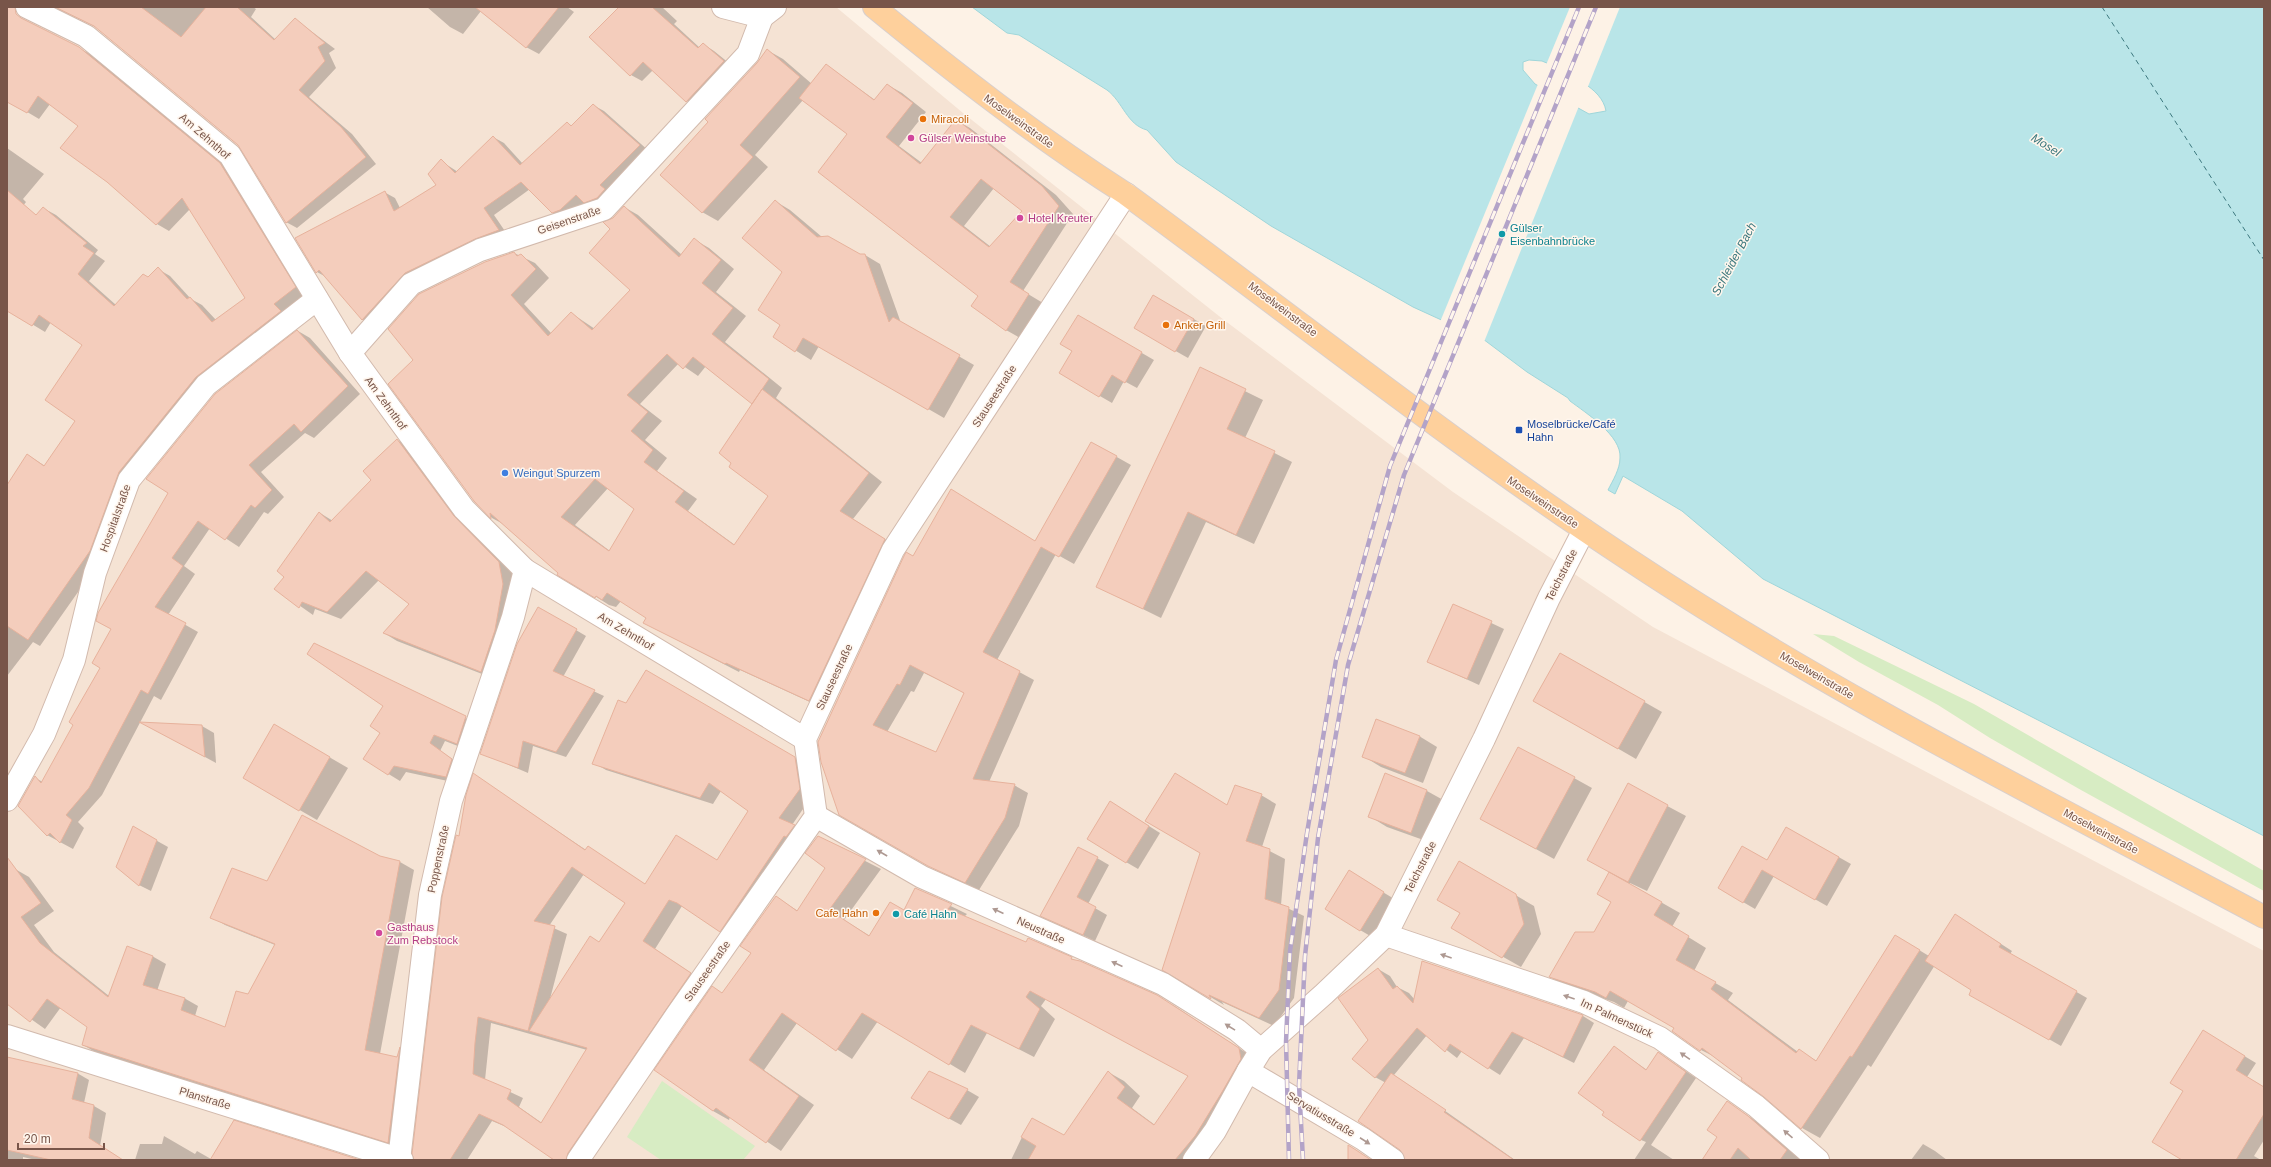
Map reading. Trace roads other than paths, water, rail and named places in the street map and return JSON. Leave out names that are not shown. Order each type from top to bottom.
[{"type":"main road","name":"Moselweinstraße","points":[[874,7],[969,85],[1072,159],[1126,194],[1516,484],[1634,563],[1812,673],[1962,757],[2264,917]]},
{"type":"street","name":"Am Zehnthof","points":[[26,7],[86,36],[230,155],[350,353],[464,509],[525,570],[805,739]]},
{"type":"street","points":[[723,7],[769,12]]},
{"type":"street","name":"Geisenstraße","points":[[350,353],[411,284],[480,250],[604,209],[748,54],[769,12]]},
{"type":"street","name":"Stauseestraße","points":[[805,739],[893,550],[1126,194]]},
{"type":"street","name":"Hospitalstraße","points":[[7,800],[44,734],[74,660],[95,573],[129,480],[206,385],[317,299]]},
{"type":"street","name":"Teichstraße","points":[[1194,1160],[1215,1131],[1248,1070],[1261,1050],[1324,994],[1386,935],[1484,739],[1549,598],[1584,530]]},
{"type":"street","name":"Poppenstraße","points":[[401,1160],[430,894],[451,801],[513,617],[525,570]]},
{"type":"street","points":[[805,739],[816,816]]},
{"type":"street","name":"Stauseestraße","points":[[578,1160],[816,816]]},
{"type":"street","name":"Neustraße","points":[[816,816],[922,877],[1163,984],[1236,1030],[1261,1050]]},
{"type":"street","name":"Im Palmenstück","points":[[1386,935],[1584,1002],[1660,1038],[1756,1106],[1818,1160]]},
{"type":"street","name":"Planstraße","points":[[7,1036],[401,1160]]},
{"type":"street","name":"Servatiusstraße","points":[[1248,1070],[1363,1139],[1394,1160]]},
{"type":"water","points":[[972,7],[2264,7],[2264,836],[1763,579],[1682,511],[1623,476],[1615,494],[1608,490],[1619,466],[1619,450],[1609,433],[1568,398],[1527,372],[1483,339],[1413,307],[1271,226],[1176,162],[1147,130],[1140,127],[1130,118],[1107,90],[1019,35],[1007,33]],"holes":[[[1529,60],[1542,61],[1574,77],[1591,88],[1598,95],[1606,111],[1589,114],[1535,84],[1523,70],[1523,62]]]},
{"type":"railway","points":[[1289,1160],[1286,1042],[1290,951],[1307,833],[1336,660],[1390,466],[1579,7]]},
{"type":"railway","points":[[1303,1160],[1299,1085],[1305,956],[1318,838],[1348,665],[1404,475],[1596,7]]},
{"type":"place","name":"Miracoli","points":[[923,119]]},
{"type":"place","name":"Gülser Weinstube","points":[[911,138]]},
{"type":"place","name":"Hotel Kreuter","points":[[1020,218]]},
{"type":"place","name":"Gülser Eisenbahnbrücke","points":[[1502,234]]},
{"type":"place","name":"Anker Grill","points":[[1166,325]]},
{"type":"place","name":"Moselbrücke/Café Hahn","points":[[1519,430]]},
{"type":"place","name":"Weingut Spurzem","points":[[505,473]]},
{"type":"place","name":"Cafe Hahn","points":[[876,913]]},
{"type":"place","name":"Café Hahn","points":[[896,914]]},
{"type":"place","name":"Gasthaus Zum Rebstock","points":[[379,933]]},
{"type":"water label","name":"Mosel","points":[[2046,145]]},
{"type":"water label","name":"Schleider Bach","points":[[1734,259]]}]
